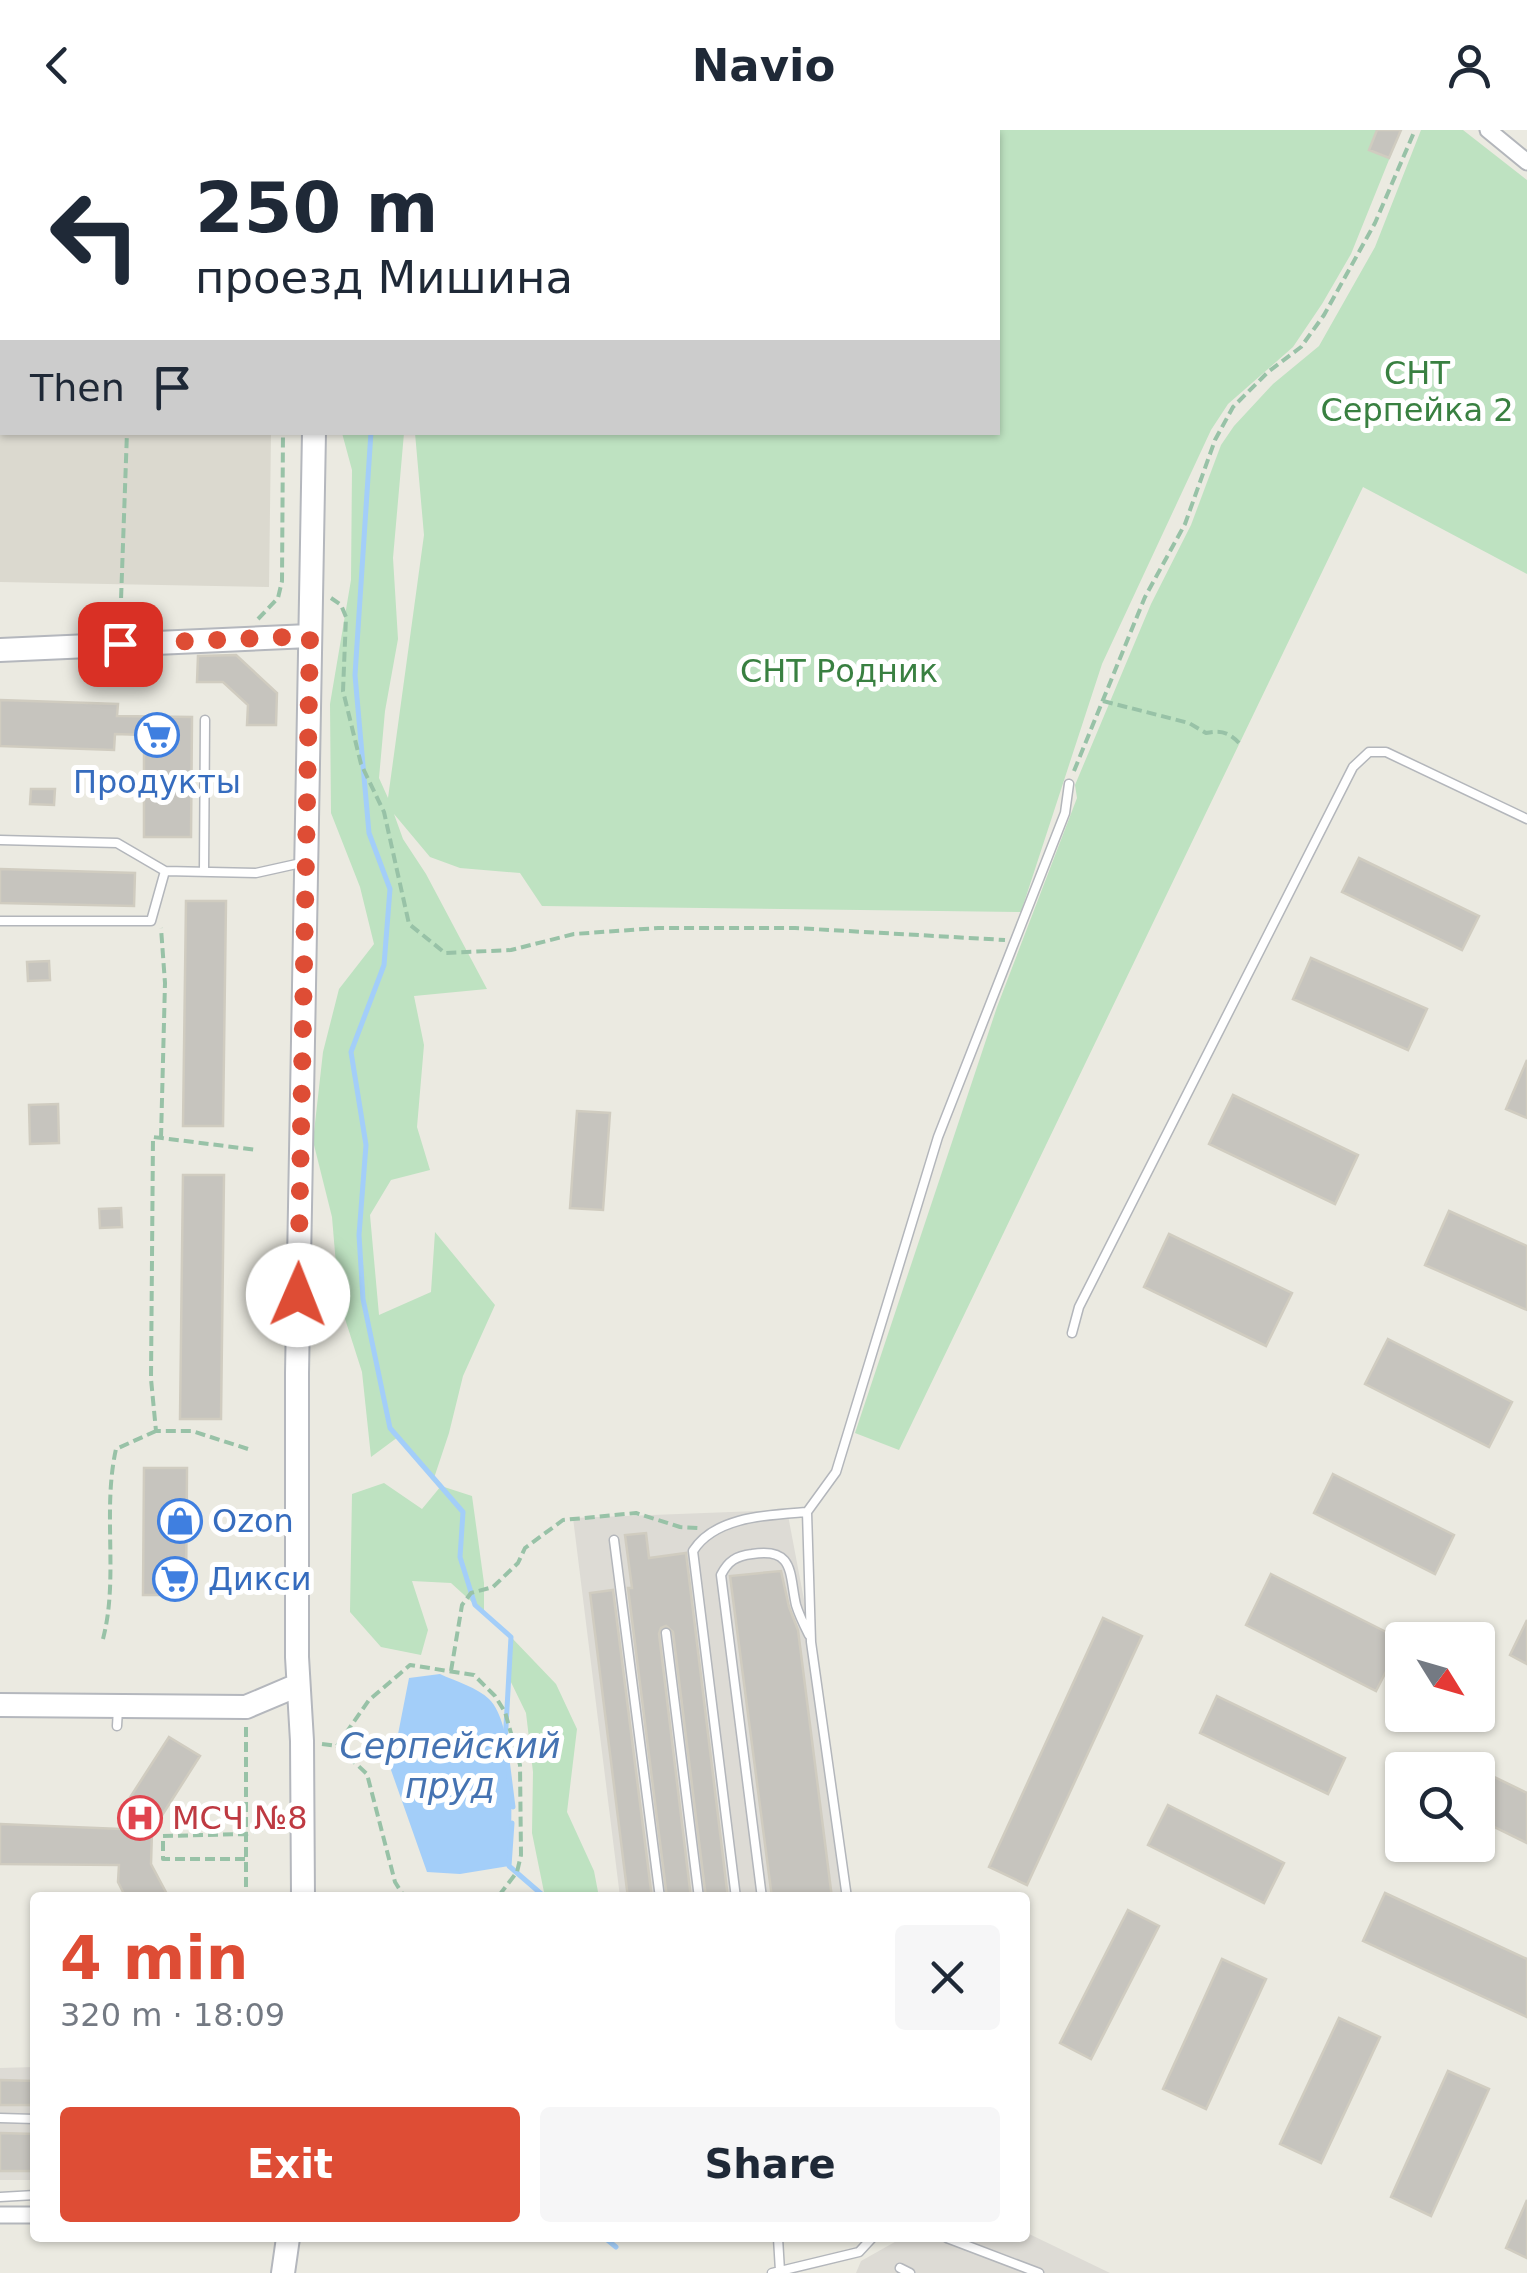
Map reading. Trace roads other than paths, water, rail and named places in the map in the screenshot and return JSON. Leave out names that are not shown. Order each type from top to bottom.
[{"type":"street","points":[[1488,130],[1527,162]]},
{"type":"street","points":[[303,1892],[297,1373],[314,435]]},
{"type":"street","points":[[0,650],[310,636]]},
{"type":"street","points":[[0,1705],[118,1715],[246,1707],[298,1685]]},
{"type":"street","points":[[0,2216],[30,2215]]},
{"type":"street","points":[[283,2273],[287,2242]]},
{"type":"lane","points":[[204,872],[205,720]]},
{"type":"lane","points":[[1072,1333],[1079,1307],[1353,767],[1369,752],[1386,752],[1527,819]]},
{"type":"lane","points":[[846,1892],[812,1642],[807,1512],[836,1472],[938,1137],[1065,813],[1069,784]]},
{"type":"lane","points":[[0,840],[117,843],[165,871],[256,873],[304,863]]},
{"type":"lane","points":[[0,921],[150,921],[165,871]]},
{"type":"lane","points":[[735,1892],[693,1552],[701,1538],[716,1529],[776,1514],[807,1512]]},
{"type":"lane","points":[[614,1540],[659,1892]]},
{"type":"lane","points":[[761,1892],[720,1576],[727,1564],[740,1556],[767,1552],[782,1558],[791,1567],[797,1607],[812,1642]]},
{"type":"lane","points":[[666,1633],[698,1892]]},
{"type":"lane","points":[[0,2118],[30,2119]]},
{"type":"lane","points":[[0,2197],[30,2194]]},
{"type":"lane","points":[[778,2242],[776,2272],[859,2252],[868,2242]]},
{"type":"lane","points":[[957,2242],[1038,2273]]},
{"type":"lane","points":[[900,2268],[910,2273]]},
{"type":"water","name":"Серпейский пруд","points":[[440,1674],[484,1695],[498,1712],[511,1779],[509,1866],[460,1874],[427,1872],[391,1770],[409,1678]]},
{"type":"waterway","points":[[371,435],[355,675],[369,833],[390,889],[384,965],[351,1052],[366,1145],[359,1235],[363,1299],[390,1428],[463,1512],[460,1557],[475,1605],[511,1637],[505,1744],[513,1807]]},
{"type":"waterway","points":[[512,1823],[509,1866],[539,1892]]},
{"type":"waterway","points":[[610,2242],[616,2247]]},
{"type":"place","name":"Продукты","points":[[157,735]]},
{"type":"place","name":"Ozon","points":[[180,1521]]},
{"type":"place","name":"Дикси","points":[[175,1579]]},
{"type":"place","name":"МСЧ №8","points":[[140,1818]]},
{"type":"park label","name":"СНТ Серпейка 2","points":[[1417,392]]},
{"type":"park label","name":"СНТ Родник","points":[[839,671]]}]
